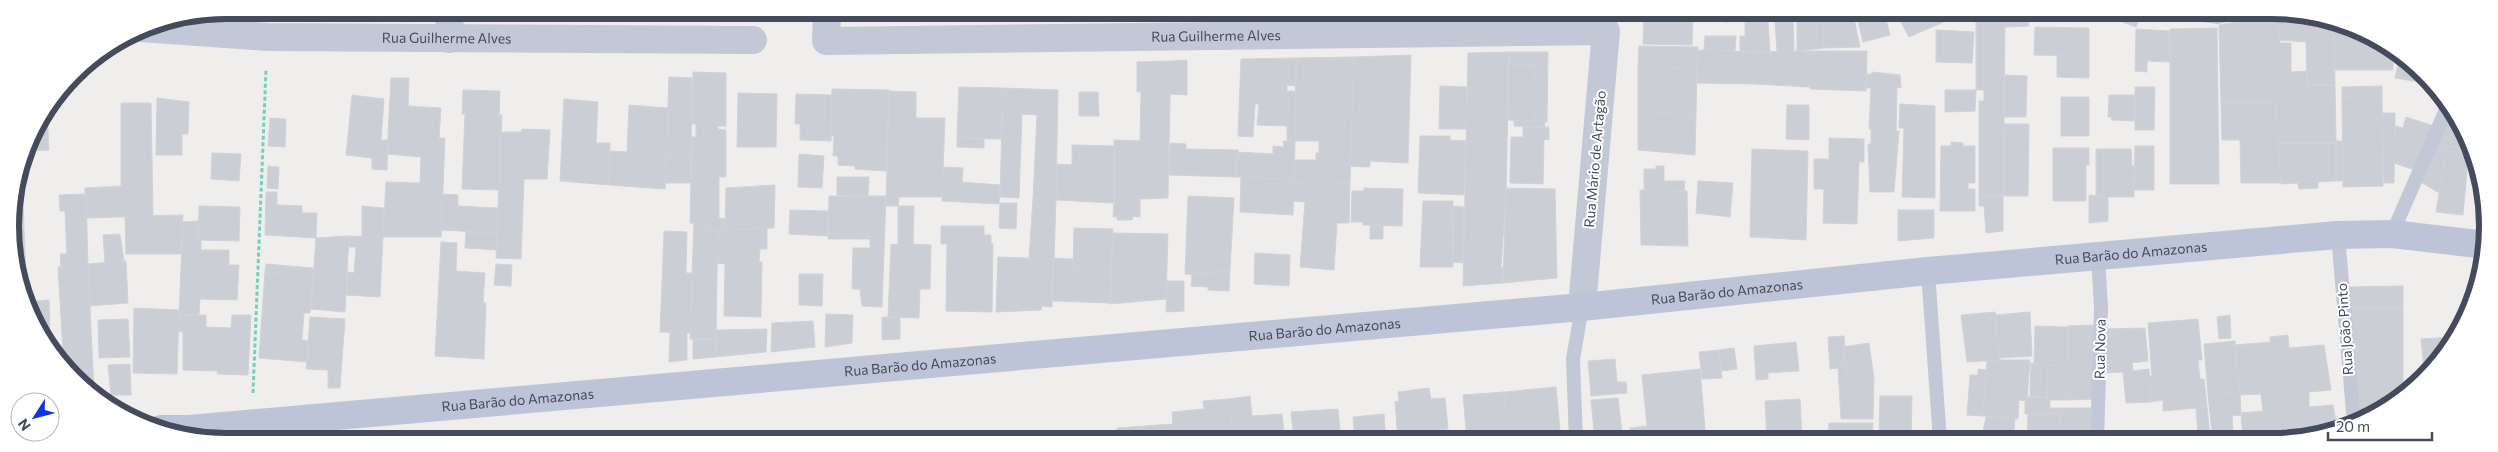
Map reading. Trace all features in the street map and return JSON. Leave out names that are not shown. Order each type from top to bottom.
[{"type":"street","points":[[449,39],[450,19]]},
{"type":"street","name":"Rua Guilherme Alves","points":[[827,19],[826,41],[1607,21]]},
{"type":"street","name":"Rua Mário de Artagão","points":[[1582,307],[1607,21]]},
{"type":"street","name":"Rua Guilherme Alves","points":[[161,29],[267,37],[753,40]]},
{"type":"street","name":"Rua Barão do Amazonas","points":[[200,431],[252,423],[1582,307],[1928,271],[2338,235],[2392,234],[2478,244]]},
{"type":"lane","points":[[2392,234],[2445,112]]},
{"type":"lane","name":"Rua João Pinto","points":[[2338,235],[2353,416]]},
{"type":"lane","name":"Rua Nova","points":[[2098,256],[2101,308],[2098,433]]},
{"type":"lane","points":[[1928,271],[1939,433]]},
{"type":"lane","points":[[1576,433],[1573,359],[1582,307]]},
{"type":"path","points":[[1721,19],[1726,22],[1751,19]]},
{"type":"path","points":[[252,423],[267,37]]},
{"type":"building","points":[[1644,19],[1693,19],[1692,45],[1643,44]]},
{"type":"building","points":[[1797,19],[1823,19],[1824,48],[1797,51]]},
{"type":"building","points":[[1823,19],[1854,19],[1860,47],[1824,48]]},
{"type":"building","points":[[1857,19],[1886,19],[1890,35],[1863,42]]},
{"type":"building","points":[[1899,19],[1951,19],[1909,37]]},
{"type":"building","points":[[1976,19],[2005,19],[2004,130],[1979,129],[1979,101],[1984,101],[1984,90],[1976,90]]},
{"type":"building","points":[[2005,19],[2028,19],[2029,26],[2005,27]]},
{"type":"building","points":[[2115,19],[2139,19],[2136,27]]},
{"type":"building","points":[[2254,19],[2278,19],[2280,43],[2291,43],[2291,72],[2307,71],[2307,85],[2335,85],[2336,143],[2278,143],[2276,102],[2221,102],[2219,25]]},
{"type":"building","points":[[2278,19],[2312,23],[2334,28],[2335,85],[2307,85],[2306,42],[2279,40]]},
{"type":"building","points":[[1768,21],[1770,52],[1740,52],[1740,36],[1745,36],[1745,22]]},
{"type":"building","points":[[1793,21],[1794,51],[1777,52],[1775,22]]},
{"type":"building","points":[[2035,27],[2089,28],[2089,56],[2034,55]]},
{"type":"building","points":[[2217,28],[2219,184],[2170,184],[2170,29]]},
{"type":"building","points":[[2334,28],[2364,40],[2393,58],[2393,70],[2335,70]]},
{"type":"building","points":[[2136,29],[2169,31],[2170,62],[2147,61],[2147,72],[2135,71]]},
{"type":"building","points":[[1936,30],[1974,32],[1972,63],[1936,62]]},
{"type":"building","points":[[1705,36],[1736,36],[1735,51],[1704,50]]},
{"type":"building","points":[[1639,46],[1698,47],[1697,69],[1638,66]]},
{"type":"building","points":[[1698,50],[1755,52],[1754,84],[1697,83]]},
{"type":"building","points":[[1811,51],[1867,51],[1866,91],[1810,89]]},
{"type":"building","points":[[1811,51],[1810,87],[1754,84],[1755,52]]},
{"type":"building","points":[[1509,52],[1548,52],[1547,122],[1545,122],[1544,127],[1514,126],[1514,121],[1534,121],[1535,65],[1509,64]]},
{"type":"building","points":[[1509,52],[1506,194],[1465,193],[1468,53]]},
{"type":"building","points":[[1411,55],[1408,163],[1370,161],[1370,167],[1350,166],[1354,57]]},
{"type":"building","points":[[2057,55],[2089,56],[2089,78],[2057,77]]},
{"type":"building","points":[[1354,57],[1350,183],[1294,182],[1294,160],[1316,160],[1316,153],[1319,153],[1319,141],[1295,141],[1296,58]]},
{"type":"building","points":[[1296,58],[1296,86],[1287,85],[1287,91],[1296,91],[1295,141],[1287,141],[1287,126],[1257,125],[1259,104],[1255,104],[1253,137],[1238,136],[1241,59]]},
{"type":"building","points":[[1187,60],[1187,95],[1170,94],[1171,61]]},
{"type":"building","points":[[1171,61],[1169,142],[1140,141],[1141,92],[1137,92],[1137,62]]},
{"type":"building","points":[[2398,62],[2420,80],[2419,82],[2395,78]]},
{"type":"building","points":[[1509,64],[1535,65],[1534,121],[1508,120]]},
{"type":"building","points":[[1638,66],[1697,69],[1696,114],[1638,112]]},
{"type":"building","points":[[693,72],[726,73],[726,126],[718,126],[718,129],[726,130],[726,177],[719,177],[719,218],[725,219],[725,230],[706,229],[706,224],[690,223],[692,137],[696,137],[696,124],[692,124]]},
{"type":"building","points":[[1872,72],[1900,75],[1901,88],[1897,87],[1896,131],[1869,129],[1871,88],[1866,88],[1866,74],[1872,74]]},
{"type":"building","points":[[2004,75],[2027,76],[2026,117],[2004,117]]},
{"type":"building","points":[[669,77],[692,78],[691,153],[666,152]]},
{"type":"building","points":[[391,78],[409,78],[408,106],[441,108],[439,138],[445,138],[441,237],[383,237],[386,182],[420,183],[421,157],[387,154]]},
{"type":"building","points":[[1440,86],[1467,87],[1466,129],[1439,129]]},
{"type":"building","points":[[2382,86],[2382,96],[2342,97],[2342,87]]},
{"type":"building","points":[[959,87],[1003,88],[1001,139],[957,138]]},
{"type":"building","points":[[2135,87],[2155,87],[2154,130],[2135,130]]},
{"type":"building","points":[[1003,88],[1058,90],[1056,200],[1033,199],[1037,115],[1022,114],[1019,198],[1000,197]]},
{"type":"building","points":[[832,89],[889,90],[886,171],[855,169],[855,166],[838,165],[838,156],[833,156],[834,136],[831,136]]},
{"type":"building","points":[[463,90],[500,91],[499,115],[502,115],[499,190],[462,189],[465,114],[462,114]]},
{"type":"building","points":[[1945,90],[1976,90],[1975,111],[1945,112]]},
{"type":"building","points":[[889,91],[916,92],[916,118],[945,118],[942,197],[899,197],[898,206],[886,206]]},
{"type":"building","points":[[1079,92],[1098,92],[1099,116],[1079,116]]},
{"type":"building","points":[[738,93],[777,94],[776,147],[737,147]]},
{"type":"building","points":[[796,94],[832,95],[831,141],[800,140],[800,124],[795,124]]},
{"type":"building","points":[[352,95],[384,99],[381,140],[388,140],[387,170],[372,169],[372,158],[346,155]]},
{"type":"building","points":[[2109,95],[2135,95],[2135,121],[2111,120],[2112,117],[2108,117]]},
{"type":"building","points":[[2382,96],[2383,186],[2343,187],[2342,97]]},
{"type":"building","points":[[2061,97],[2089,97],[2089,136],[2061,136]]},
{"type":"building","points":[[157,98],[189,102],[188,134],[182,134],[182,155],[156,155]]},
{"type":"building","points":[[564,99],[598,102],[596,143],[610,143],[609,185],[560,181]]},
{"type":"building","points":[[2221,102],[2276,102],[2281,183],[2241,183],[2240,140],[2222,140]]},
{"type":"building","points":[[121,103],[151,103],[153,216],[86,218],[85,188],[121,186]]},
{"type":"building","points":[[1900,104],[1935,106],[1935,198],[1902,197],[1904,128],[1899,128]]},
{"type":"building","points":[[629,105],[668,108],[665,189],[609,185],[610,151],[627,152]]},
{"type":"building","points":[[1787,105],[1809,105],[1809,140],[1786,139]]},
{"type":"building","points":[[1638,112],[1696,114],[1695,155],[1638,150]]},
{"type":"building","points":[[2382,113],[2395,113],[2394,183],[2384,183]]},
{"type":"building","points":[[2406,117],[2434,126],[2415,170],[2394,163],[2395,126],[2403,128]]},
{"type":"building","points":[[2448,117],[2464,149],[2437,144],[2439,127],[2446,129]]},
{"type":"building","points":[[270,118],[286,119],[285,147],[268,146]]},
{"type":"building","points":[[47,121],[49,150],[33,151]]},
{"type":"building","points":[[2004,124],[2029,124],[2028,196],[2003,196]]},
{"type":"building","points":[[1523,127],[1549,127],[1549,140],[1544,139],[1543,184],[1510,183],[1511,137],[1523,137]]},
{"type":"building","points":[[522,129],[550,130],[547,179],[524,179],[521,259],[496,258],[501,132],[521,132]]},
{"type":"building","points":[[1871,129],[1899,131],[1894,192],[1870,192],[1868,144],[1871,144]]},
{"type":"building","points":[[1979,129],[2004,130],[2003,196],[1979,196]]},
{"type":"building","points":[[1420,136],[1450,136],[1450,140],[1466,141],[1464,195],[1418,193]]},
{"type":"building","points":[[957,138],[984,138],[984,148],[957,147]]},
{"type":"building","points":[[1829,138],[1864,139],[1864,162],[1859,162],[1857,224],[1823,223],[1824,189],[1814,189],[1814,159],[1829,159]]},
{"type":"building","points":[[1114,140],[1169,142],[1168,198],[1140,199],[1140,204],[1114,203]]},
{"type":"building","points":[[1283,141],[1295,141],[1294,180],[1237,177],[1237,152],[1273,154],[1273,146],[1284,147]]},
{"type":"building","points":[[2336,141],[2343,141],[2344,181],[2336,181]]},
{"type":"building","points":[[1951,142],[1963,143],[1963,146],[1975,146],[1975,183],[1968,183],[1968,189],[1975,189],[1975,211],[1940,211],[1941,146],[1951,146]]},
{"type":"building","points":[[1170,143],[1186,144],[1186,149],[1238,150],[1237,177],[1169,175]]},
{"type":"building","points":[[2278,143],[2336,143],[2336,181],[2318,182],[2318,188],[2299,189],[2298,183],[2281,184]]},
{"type":"building","points":[[2437,144],[2447,146],[2439,193],[2421,182]]},
{"type":"building","points":[[1072,145],[1114,146],[1114,203],[1056,200],[1057,164],[1072,165]]},
{"type":"building","points":[[2135,146],[2154,146],[2154,190],[2134,190]]},
{"type":"building","points":[[2447,146],[2464,149],[2468,159],[2463,215],[2436,212]]},
{"type":"building","points":[[2053,148],[2089,148],[2089,165],[2086,165],[2086,201],[2053,201]]},
{"type":"building","points":[[1752,149],[1808,151],[1806,240],[1750,237]]},
{"type":"building","points":[[2096,149],[2131,149],[2132,166],[2134,166],[2134,197],[2096,197]]},
{"type":"building","points":[[666,152],[691,153],[691,183],[665,183]]},
{"type":"building","points":[[212,153],[241,154],[239,181],[211,179]]},
{"type":"building","points":[[799,154],[824,156],[822,188],[798,187]]},
{"type":"building","points":[[268,166],[279,167],[278,189],[267,188]]},
{"type":"building","points":[[1656,166],[1664,166],[1664,181],[1685,181],[1684,191],[1644,190],[1644,169],[1656,169]]},
{"type":"building","points":[[943,167],[963,168],[962,182],[1000,185],[999,204],[942,201]]},
{"type":"building","points":[[837,177],[869,177],[868,196],[837,195]]},
{"type":"building","points":[[1241,177],[1294,180],[1293,215],[1240,212]]},
{"type":"building","points":[[1698,181],[1733,183],[1730,217],[1696,213]]},
{"type":"building","points":[[1294,182],[1350,183],[1349,223],[1337,223],[1334,270],[1300,267],[1305,202],[1293,201]]},
{"type":"building","points":[[775,185],[774,228],[725,230],[726,188]]},
{"type":"building","points":[[1364,188],[1403,189],[1402,226],[1363,225],[1363,222],[1351,222],[1352,191],[1364,191]]},
{"type":"building","points":[[1506,188],[1555,189],[1557,278],[1503,283]]},
{"type":"building","points":[[1640,190],[1687,191],[1688,246],[1641,245]]},
{"type":"building","points":[[22,191],[23,191],[24,228],[19,228]]},
{"type":"building","points":[[266,192],[277,192],[277,205],[302,206],[302,213],[317,213],[316,238],[265,235]]},
{"type":"building","points":[[1465,193],[1506,194],[1501,267],[1503,268],[1503,283],[1463,286]]},
{"type":"building","points":[[86,194],[88,266],[61,267],[60,254],[67,254],[65,211],[60,211],[59,195]]},
{"type":"building","points":[[442,194],[458,195],[458,206],[498,208],[497,233],[441,230]]},
{"type":"building","points":[[2089,195],[2108,197],[2108,221],[2089,223]]},
{"type":"building","points":[[829,196],[886,196],[882,307],[862,306],[860,289],[852,289],[853,248],[870,248],[870,234],[828,233]]},
{"type":"building","points":[[1188,196],[1234,198],[1230,270],[1219,270],[1220,273],[1207,273],[1207,275],[1185,274]]},
{"type":"building","points":[[1979,196],[2003,196],[2003,231],[1986,233],[1984,206],[1979,206]]},
{"type":"building","points":[[1033,199],[1056,200],[1054,259],[1029,258]]},
{"type":"building","points":[[1423,201],[1453,201],[1453,267],[1420,267]]},
{"type":"building","points":[[1000,203],[1017,203],[1016,229],[999,228]]},
{"type":"building","points":[[1114,203],[1140,204],[1140,217],[1133,216],[1132,220],[1117,220],[1117,217],[1113,217]]},
{"type":"building","points":[[199,206],[240,207],[239,241],[198,240]]},
{"type":"building","points":[[362,206],[384,208],[383,237],[362,236]]},
{"type":"building","points":[[898,206],[914,206],[913,244],[931,245],[930,289],[920,289],[919,318],[888,317],[891,244],[898,245]]},
{"type":"building","points":[[1452,206],[1464,207],[1463,263],[1453,262]]},
{"type":"building","points":[[790,210],[829,211],[828,236],[789,234]]},
{"type":"building","points":[[1898,210],[1934,210],[1934,238],[1898,241]]},
{"type":"building","points":[[183,215],[181,254],[126,254],[125,216]]},
{"type":"building","points":[[198,221],[198,240],[201,239],[201,250],[229,250],[229,265],[239,265],[237,300],[200,299],[199,315],[179,315],[183,222]]},
{"type":"building","points":[[694,223],[706,224],[706,229],[718,230],[717,274],[692,273]]},
{"type":"building","points":[[1370,225],[1383,226],[1383,239],[1370,239]]},
{"type":"building","points":[[941,226],[984,226],[984,235],[991,235],[991,243],[993,244],[992,312],[946,311],[947,244],[941,244]]},
{"type":"building","points":[[19,228],[24,228],[26,280],[19,240]]},
{"type":"building","points":[[767,228],[767,249],[760,249],[759,262],[762,262],[761,317],[724,316],[725,264],[717,263],[718,230]]},
{"type":"building","points":[[1074,228],[1113,229],[1111,270],[1073,269]]},
{"type":"building","points":[[664,231],[687,232],[686,273],[692,273],[690,333],[660,332]]},
{"type":"building","points":[[466,232],[497,233],[497,250],[465,248]]},
{"type":"building","points":[[828,233],[870,234],[870,239],[828,239]]},
{"type":"building","points":[[1113,233],[1168,234],[1166,299],[1110,304]]},
{"type":"building","points":[[120,234],[124,261],[105,263],[103,235]]},
{"type":"building","points":[[349,236],[345,312],[311,309],[316,238]]},
{"type":"building","points":[[349,236],[383,237],[380,297],[346,295],[348,272],[354,273],[356,247],[349,247]]},
{"type":"building","points":[[441,242],[457,243],[456,271],[485,273],[483,303],[486,303],[484,359],[435,356]]},
{"type":"building","points":[[1255,253],[1290,255],[1289,286],[1254,284]]},
{"type":"building","points":[[998,257],[1054,259],[1052,307],[1042,306],[1041,310],[996,312]]},
{"type":"building","points":[[1053,258],[1073,259],[1073,269],[1111,270],[1111,303],[1052,301]]},
{"type":"building","points":[[126,261],[128,303],[90,306],[88,264]]},
{"type":"building","points":[[266,264],[313,268],[313,276],[265,272]]},
{"type":"building","points":[[496,264],[512,265],[511,286],[494,285]]},
{"type":"building","points":[[88,266],[93,370],[77,371],[63,354],[58,267]]},
{"type":"building","points":[[1219,270],[1230,270],[1229,291],[1208,290],[1208,287],[1191,286],[1192,274],[1220,273]]},
{"type":"building","points":[[265,272],[313,276],[310,313],[304,313],[302,340],[308,341],[307,362],[259,358]]},
{"type":"building","points":[[692,273],[717,274],[716,339],[690,339]]},
{"type":"building","points":[[799,274],[823,274],[822,306],[799,305]]},
{"type":"building","points":[[1167,281],[1184,281],[1184,311],[1166,312]]},
{"type":"building","points":[[2403,286],[2403,308],[2350,308],[2345,287]]},
{"type":"building","points":[[49,300],[50,334],[40,318],[34,301]]},
{"type":"building","points":[[134,308],[179,310],[177,374],[133,373]]},
{"type":"building","points":[[2350,308],[2403,308],[2403,386],[2376,405],[2354,416]]},
{"type":"building","points":[[1995,312],[2000,360],[1967,362],[1961,315]]},
{"type":"building","points":[[2030,312],[2032,356],[2000,358],[1995,315]]},
{"type":"building","points":[[826,314],[853,315],[852,343],[825,347]]},
{"type":"building","points":[[179,315],[206,315],[206,327],[231,328],[232,315],[251,315],[248,375],[217,374],[218,371],[183,370],[183,332],[178,331]]},
{"type":"building","points":[[2230,315],[2231,338],[2219,339],[2217,317]]},
{"type":"building","points":[[310,317],[345,319],[340,388],[328,388],[328,370],[306,369]]},
{"type":"building","points":[[882,317],[900,317],[900,339],[882,340]]},
{"type":"building","points":[[128,319],[130,357],[99,358],[98,320]]},
{"type":"building","points":[[2198,319],[2202,360],[2198,360],[2200,379],[2204,379],[2207,407],[2163,411],[2163,400],[2151,402],[2149,376],[2152,376],[2148,323]]},
{"type":"building","points":[[813,321],[815,347],[771,352],[772,323]]},
{"type":"building","points":[[2097,325],[2095,399],[2066,400],[2068,326]]},
{"type":"building","points":[[2035,326],[2068,327],[2067,366],[2034,364]]},
{"type":"building","points":[[2145,328],[2148,361],[2132,363],[2133,371],[2149,369],[2151,402],[2126,403],[2123,372],[2107,373],[2103,329]]},
{"type":"building","points":[[767,329],[766,352],[715,357],[716,330]]},
{"type":"building","points":[[670,332],[687,333],[687,360],[669,362]]},
{"type":"building","points":[[2288,335],[2289,348],[2324,345],[2331,390],[2309,392],[2309,407],[2333,405],[2336,423],[2286,433],[2242,433],[2241,413],[2263,411],[2261,394],[2240,395],[2235,345],[2270,342],[2270,337]]},
{"type":"building","points":[[1844,336],[1846,367],[1830,369],[1828,337]]},
{"type":"building","points":[[2446,337],[2424,368],[2421,339]]},
{"type":"building","points":[[693,339],[716,339],[715,357],[693,359]]},
{"type":"building","points":[[2235,341],[2240,392],[2208,395],[2204,344]]},
{"type":"building","points":[[1796,342],[1799,371],[1768,373],[1768,379],[1756,380],[1754,346]]},
{"type":"building","points":[[1869,343],[1874,379],[1848,382],[1843,347]]},
{"type":"building","points":[[1734,348],[1737,369],[1722,371],[1719,350]]},
{"type":"building","points":[[1719,350],[1722,378],[1702,379],[1699,352]]},
{"type":"building","points":[[1615,359],[1617,382],[1626,382],[1627,393],[1591,396],[1588,361]]},
{"type":"building","points":[[2030,360],[2027,401],[2019,400],[2018,419],[1983,416],[1987,361]]},
{"type":"building","points":[[2031,363],[2048,365],[2047,397],[2030,397]]},
{"type":"building","points":[[130,364],[131,395],[111,395],[108,365]]},
{"type":"building","points":[[2048,365],[2067,366],[2066,400],[2047,400]]},
{"type":"building","points":[[1846,367],[1848,382],[1874,379],[1873,419],[1841,419],[1838,368]]},
{"type":"building","points":[[1700,369],[1705,433],[1631,433],[1630,428],[1647,426],[1642,375]]},
{"type":"building","points":[[1978,369],[1986,370],[1983,416],[1967,415],[1970,375],[1978,375]]},
{"type":"building","points":[[93,370],[94,385],[89,382],[77,371]]},
{"type":"building","points":[[1556,387],[1560,433],[1507,433],[1504,392]]},
{"type":"building","points":[[1429,388],[1431,399],[1445,398],[1448,429],[1439,430],[1439,433],[1397,433],[1395,402],[1399,401],[1398,392]]},
{"type":"building","points":[[1504,392],[1507,433],[1466,433],[1463,395]]},
{"type":"building","points":[[2240,392],[2241,415],[2232,416],[2233,430],[2212,432],[2208,395]]},
{"type":"building","points":[[1250,396],[1252,416],[1282,414],[1284,433],[1232,433],[1229,399]]},
{"type":"building","points":[[1880,396],[1912,396],[1911,433],[1879,433]]},
{"type":"building","points":[[2028,397],[2047,397],[2047,400],[2050,400],[2050,414],[2025,414],[2025,400],[2027,401]]},
{"type":"building","points":[[1618,398],[1622,433],[1594,433],[1591,400]]},
{"type":"building","points":[[1229,399],[1232,433],[1173,433],[1172,412],[1204,409],[1203,401]]},
{"type":"building","points":[[1800,399],[1802,433],[1767,433],[1765,401]]},
{"type":"building","points":[[2207,407],[2210,433],[2198,433],[2196,408]]},
{"type":"building","points":[[2050,408],[2091,408],[2090,433],[2059,433],[2060,414],[2050,414]]},
{"type":"building","points":[[1338,409],[1340,433],[1293,433],[1291,412]]},
{"type":"building","points":[[1384,414],[1385,433],[1354,433],[1353,417]]},
{"type":"building","points":[[2028,414],[2060,414],[2059,433],[2027,433]]},
{"type":"building","points":[[1986,417],[2015,419],[2014,433],[1983,433]]},
{"type":"building","points":[[1829,423],[1873,423],[1872,433],[1828,433]]},
{"type":"building","points":[[1173,424],[1174,433],[1117,433],[1117,428]]}]
